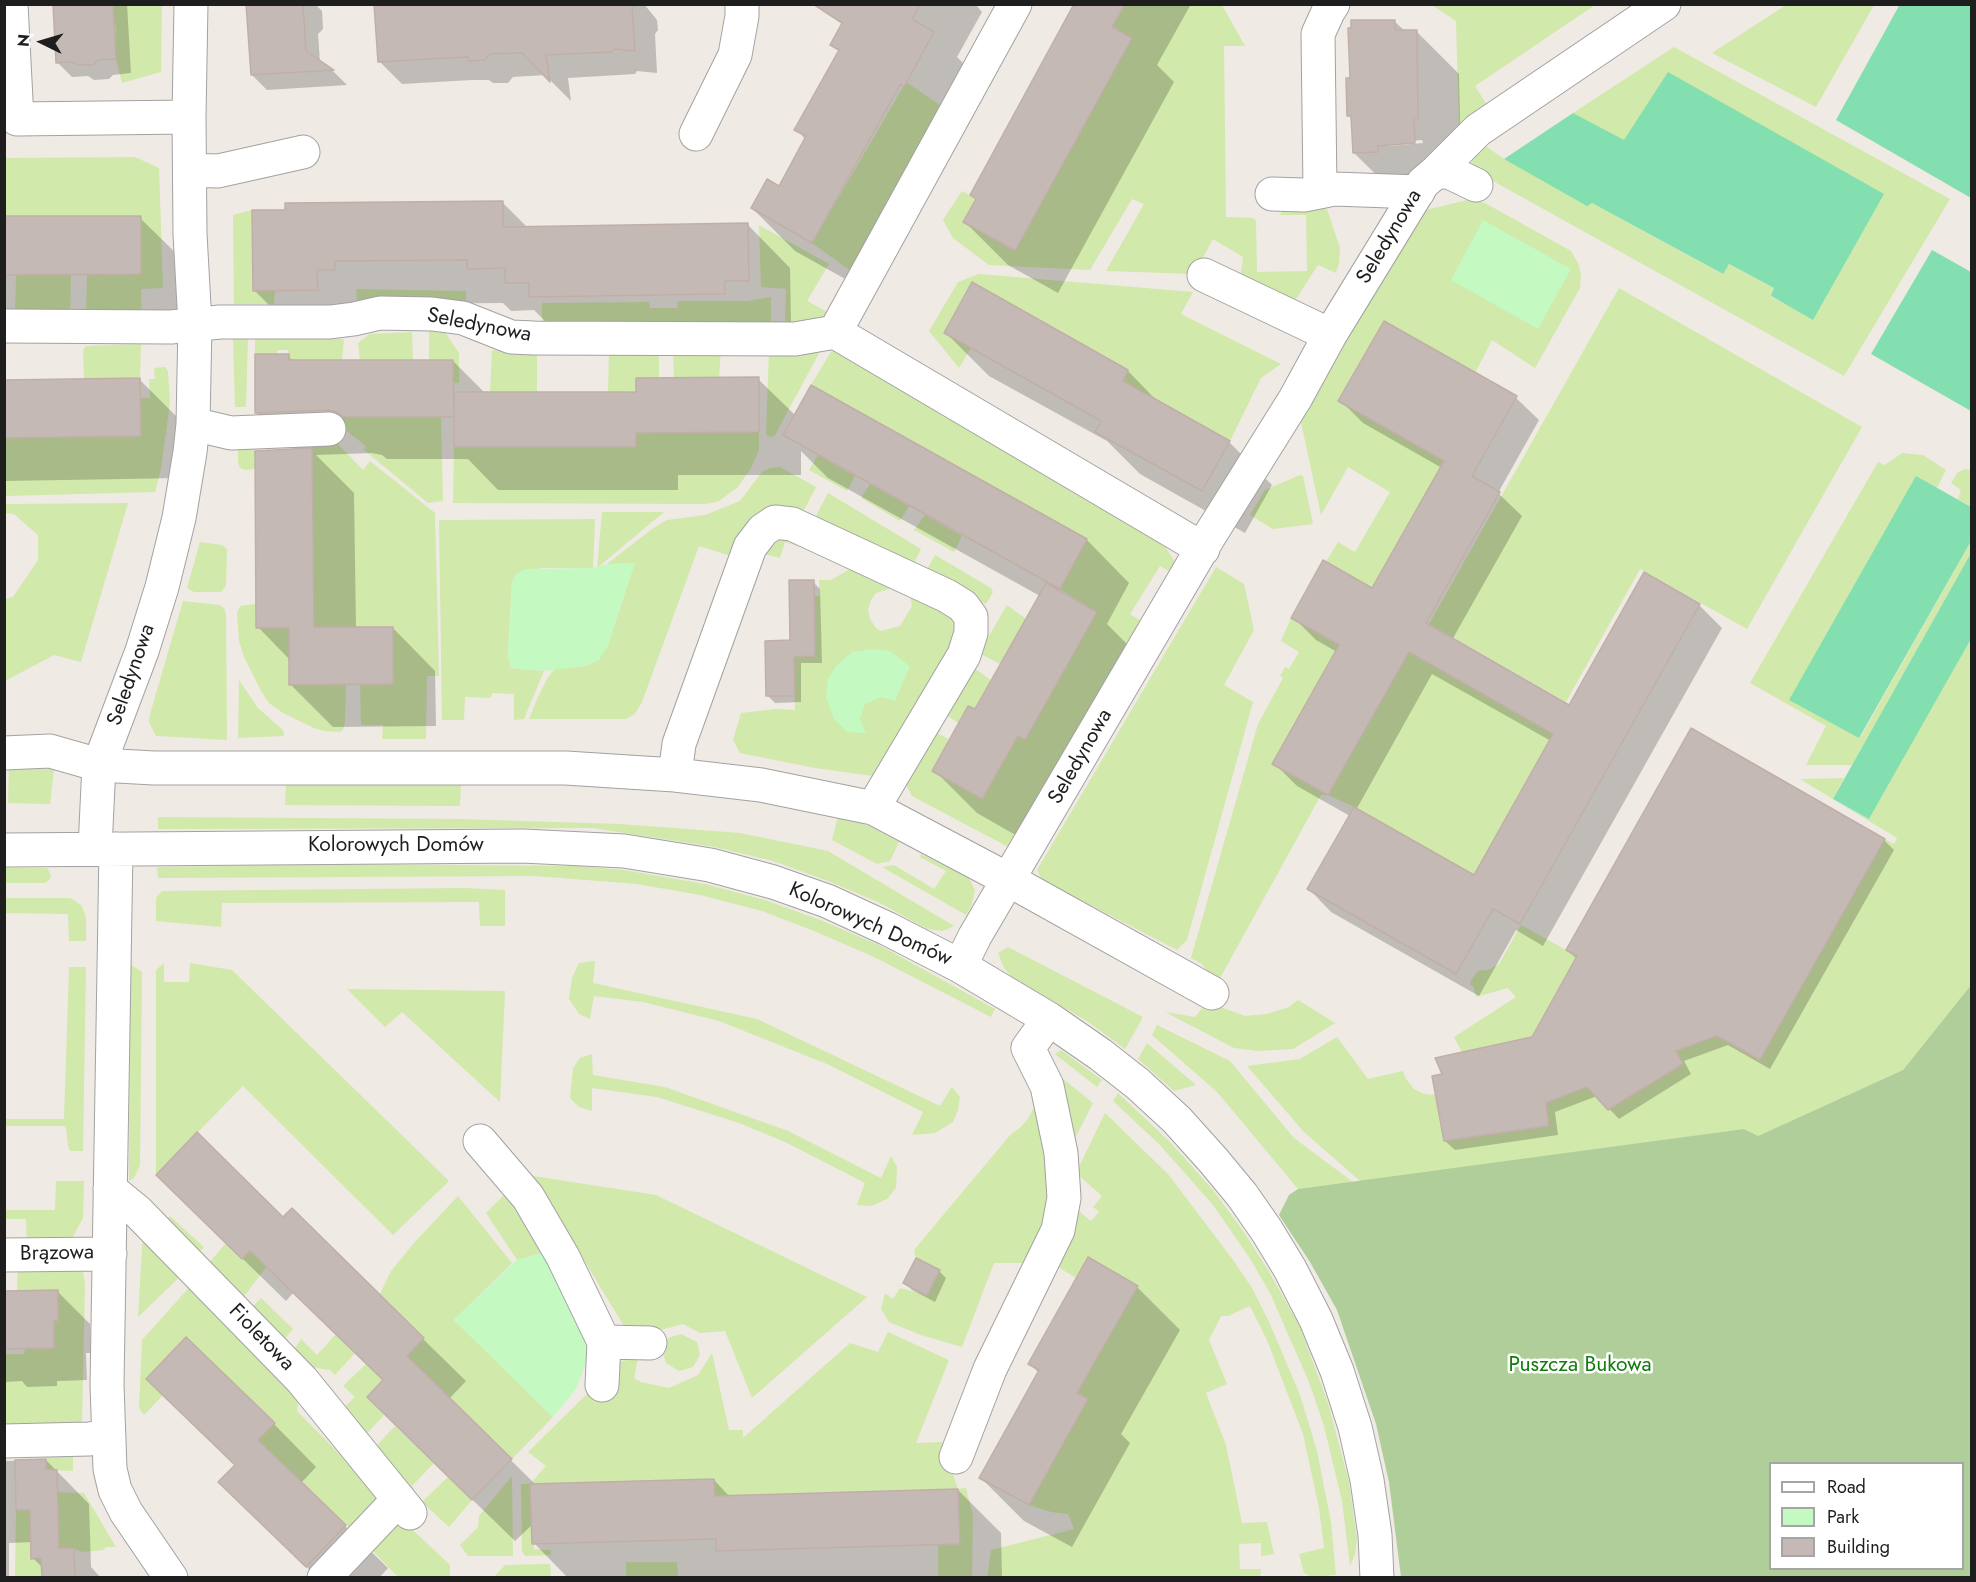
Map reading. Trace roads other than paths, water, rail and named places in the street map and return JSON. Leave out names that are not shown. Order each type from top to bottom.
[{"type":"street","points":[[11,4],[17,118],[189,117]]},
{"type":"street","name":"Seledynowa","points":[[105,849],[99,765],[142,651],[162,587],[179,518],[193,424],[195,324],[189,117],[191,4]]},
{"type":"street","points":[[696,134],[735,55],[742,4]]},
{"type":"street","points":[[1015,4],[836,332],[1203,549]]},
{"type":"street","points":[[1320,190],[1318,34],[1333,4]]},
{"type":"street","name":"Seledynowa","points":[[960,966],[975,936],[1203,549],[1295,399],[1330,335],[1427,181],[1478,130],[1664,4]]},
{"type":"street","points":[[190,170],[218,171],[303,152]]},
{"type":"street","points":[[1272,194],[1304,195],[1320,190],[1427,181],[1451,174],[1476,185]]},
{"type":"street","points":[[1204,275],[1330,335]]},
{"type":"street","name":"Seledynowa","points":[[4,326],[145,328],[195,324],[330,322],[380,313],[432,314],[463,318],[511,337],[534,338],[795,339],[836,332]]},
{"type":"street","points":[[193,424],[231,433],[329,429]]},
{"type":"street","points":[[675,776],[679,744],[750,547],[763,530],[775,522],[792,524],[947,596],[963,606],[971,617],[971,633],[964,655],[873,807]]},
{"type":"street","points":[[4,753],[50,751],[99,765],[154,768],[566,768],[761,785],[873,807],[1212,993]]},
{"type":"street","name":"Kolorowych Domów","points":[[4,849],[523,846],[624,851],[710,865],[773,882],[826,901],[888,929],[960,966],[1049,1018],[1122,1070],[1178,1120],[1242,1195],[1267,1231],[1290,1269],[1326,1342],[1355,1427],[1376,1535],[1377,1578]]},
{"type":"street","points":[[105,849],[110,1189],[108,1436],[110,1469],[126,1512],[171,1578]]},
{"type":"street","points":[[956,1457],[990,1369],[1058,1230],[1064,1198],[1060,1153],[1047,1086],[1028,1048],[1049,1018]]},
{"type":"street","points":[[480,1141],[528,1197],[563,1257],[604,1342],[602,1385]]},
{"type":"street","name":"Fioletowa","points":[[110,1189],[137,1211],[302,1380],[405,1506],[324,1578]]},
{"type":"street","name":"Brązowa","points":[[4,1255],[110,1254]]},
{"type":"street","points":[[604,1342],[650,1343]]},
{"type":"street","points":[[4,1441],[89,1439],[108,1436]]},
{"type":"park label","name":"Puszcza Bukowa","points":[[1580,1366]]}]
